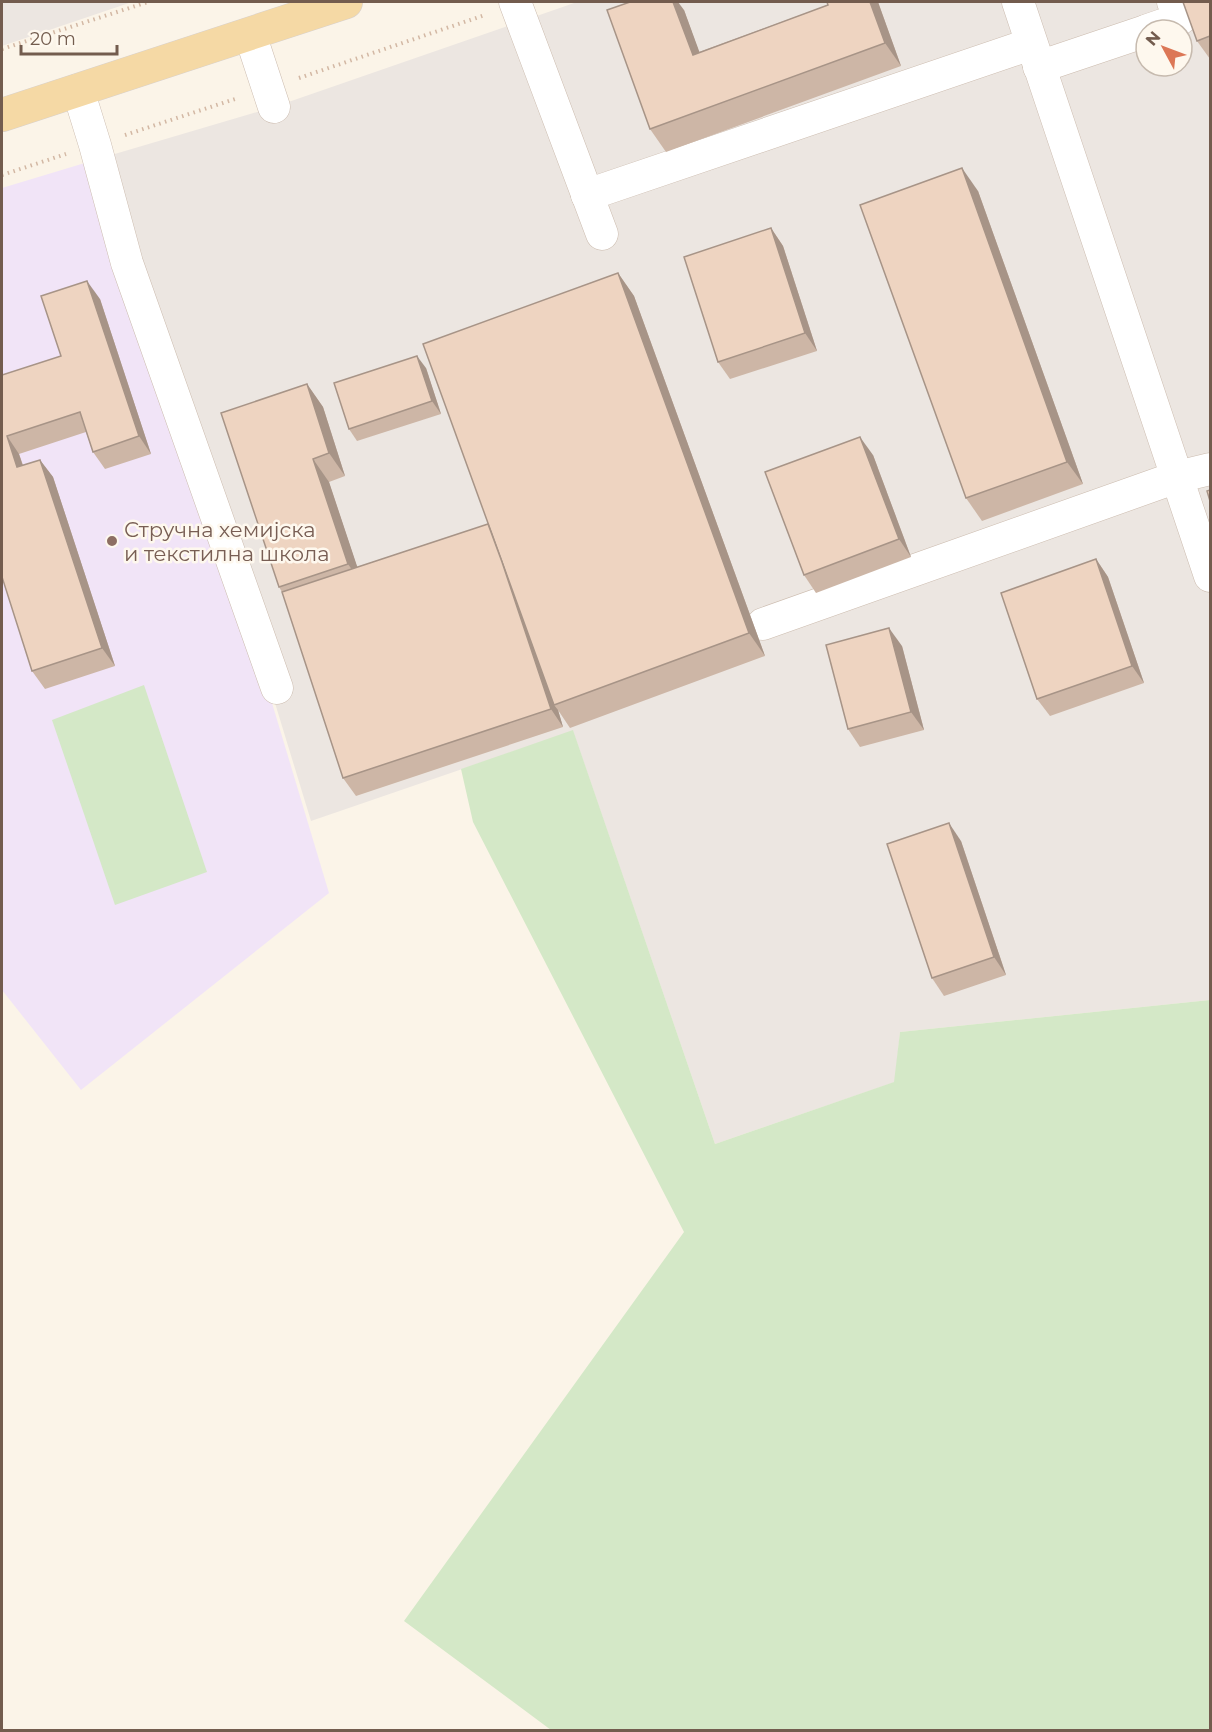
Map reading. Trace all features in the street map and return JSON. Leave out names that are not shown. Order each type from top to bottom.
[{"type":"main road","points":[[2,115],[346,2]]},
{"type":"lane","points":[[515,2],[602,234]]},
{"type":"lane","points":[[1018,2],[1210,576]]},
{"type":"lane","points":[[1173,2],[1180,18]]},
{"type":"lane","points":[[587,195],[1035,56],[1134,33]]},
{"type":"lane","points":[[250,34],[274,106]]},
{"type":"lane","points":[[78,90],[132,259],[277,688]]},
{"type":"lane","points":[[764,624],[1178,477],[1210,469]]},
{"type":"path","points":[[2,49],[148,2]]},
{"type":"shaded area","points":[[2,2],[132,2],[2,46]]},
{"type":"shaded area","points":[[577,2],[1210,2],[1210,1000],[900,1032],[895,1082],[715,1144],[573,731],[311,821],[108,156],[274,107]]},
{"type":"shaded area","name":"Стручна хемијска и текстилна школа","points":[[108,156],[329,893],[81,1090],[2,990],[2,188]]},
{"type":"green space","points":[[144,685],[207,872],[115,905],[52,720]]},
{"type":"green space","points":[[573,730],[715,1144],[894,1082],[900,1032],[1210,1000],[1210,1730],[551,1730],[404,1621],[684,1232],[473,822],[461,769]]},
{"type":"building","points":[[630,2],[673,2],[693,55],[828,5],[827,2],[870,2],[885,43],[650,129],[607,10]]},
{"type":"building","points":[[1183,2],[1210,2],[1210,36],[1197,41],[1194,33],[1194,18],[1189,18]]},
{"type":"building","points":[[962,168],[1067,462],[966,498],[860,205]]},
{"type":"building","points":[[771,228],[805,333],[718,362],[684,257]]},
{"type":"building","points":[[618,273],[749,633],[554,705],[423,344]]},
{"type":"building","points":[[87,281],[139,436],[93,452],[80,412],[7,436],[17,467],[40,460],[102,648],[32,671],[2,577],[2,375],[61,356],[41,296]]},
{"type":"building","points":[[417,356],[432,401],[349,429],[334,383]]},
{"type":"building","points":[[307,384],[329,453],[313,459],[348,564],[279,587],[221,413]]},
{"type":"building","points":[[860,437],[899,539],[804,575],[765,472]]},
{"type":"building","points":[[488,524],[551,709],[343,778],[282,592]]},
{"type":"building","points":[[1096,559],[1132,666],[1037,699],[1001,593]]},
{"type":"building","points":[[889,628],[911,712],[848,729],[826,645]]},
{"type":"building","points":[[949,823],[994,957],[932,978],[887,844]]},
{"type":"place","name":"Стручна хемијска и текстилна школа","points":[[112,541]]}]
